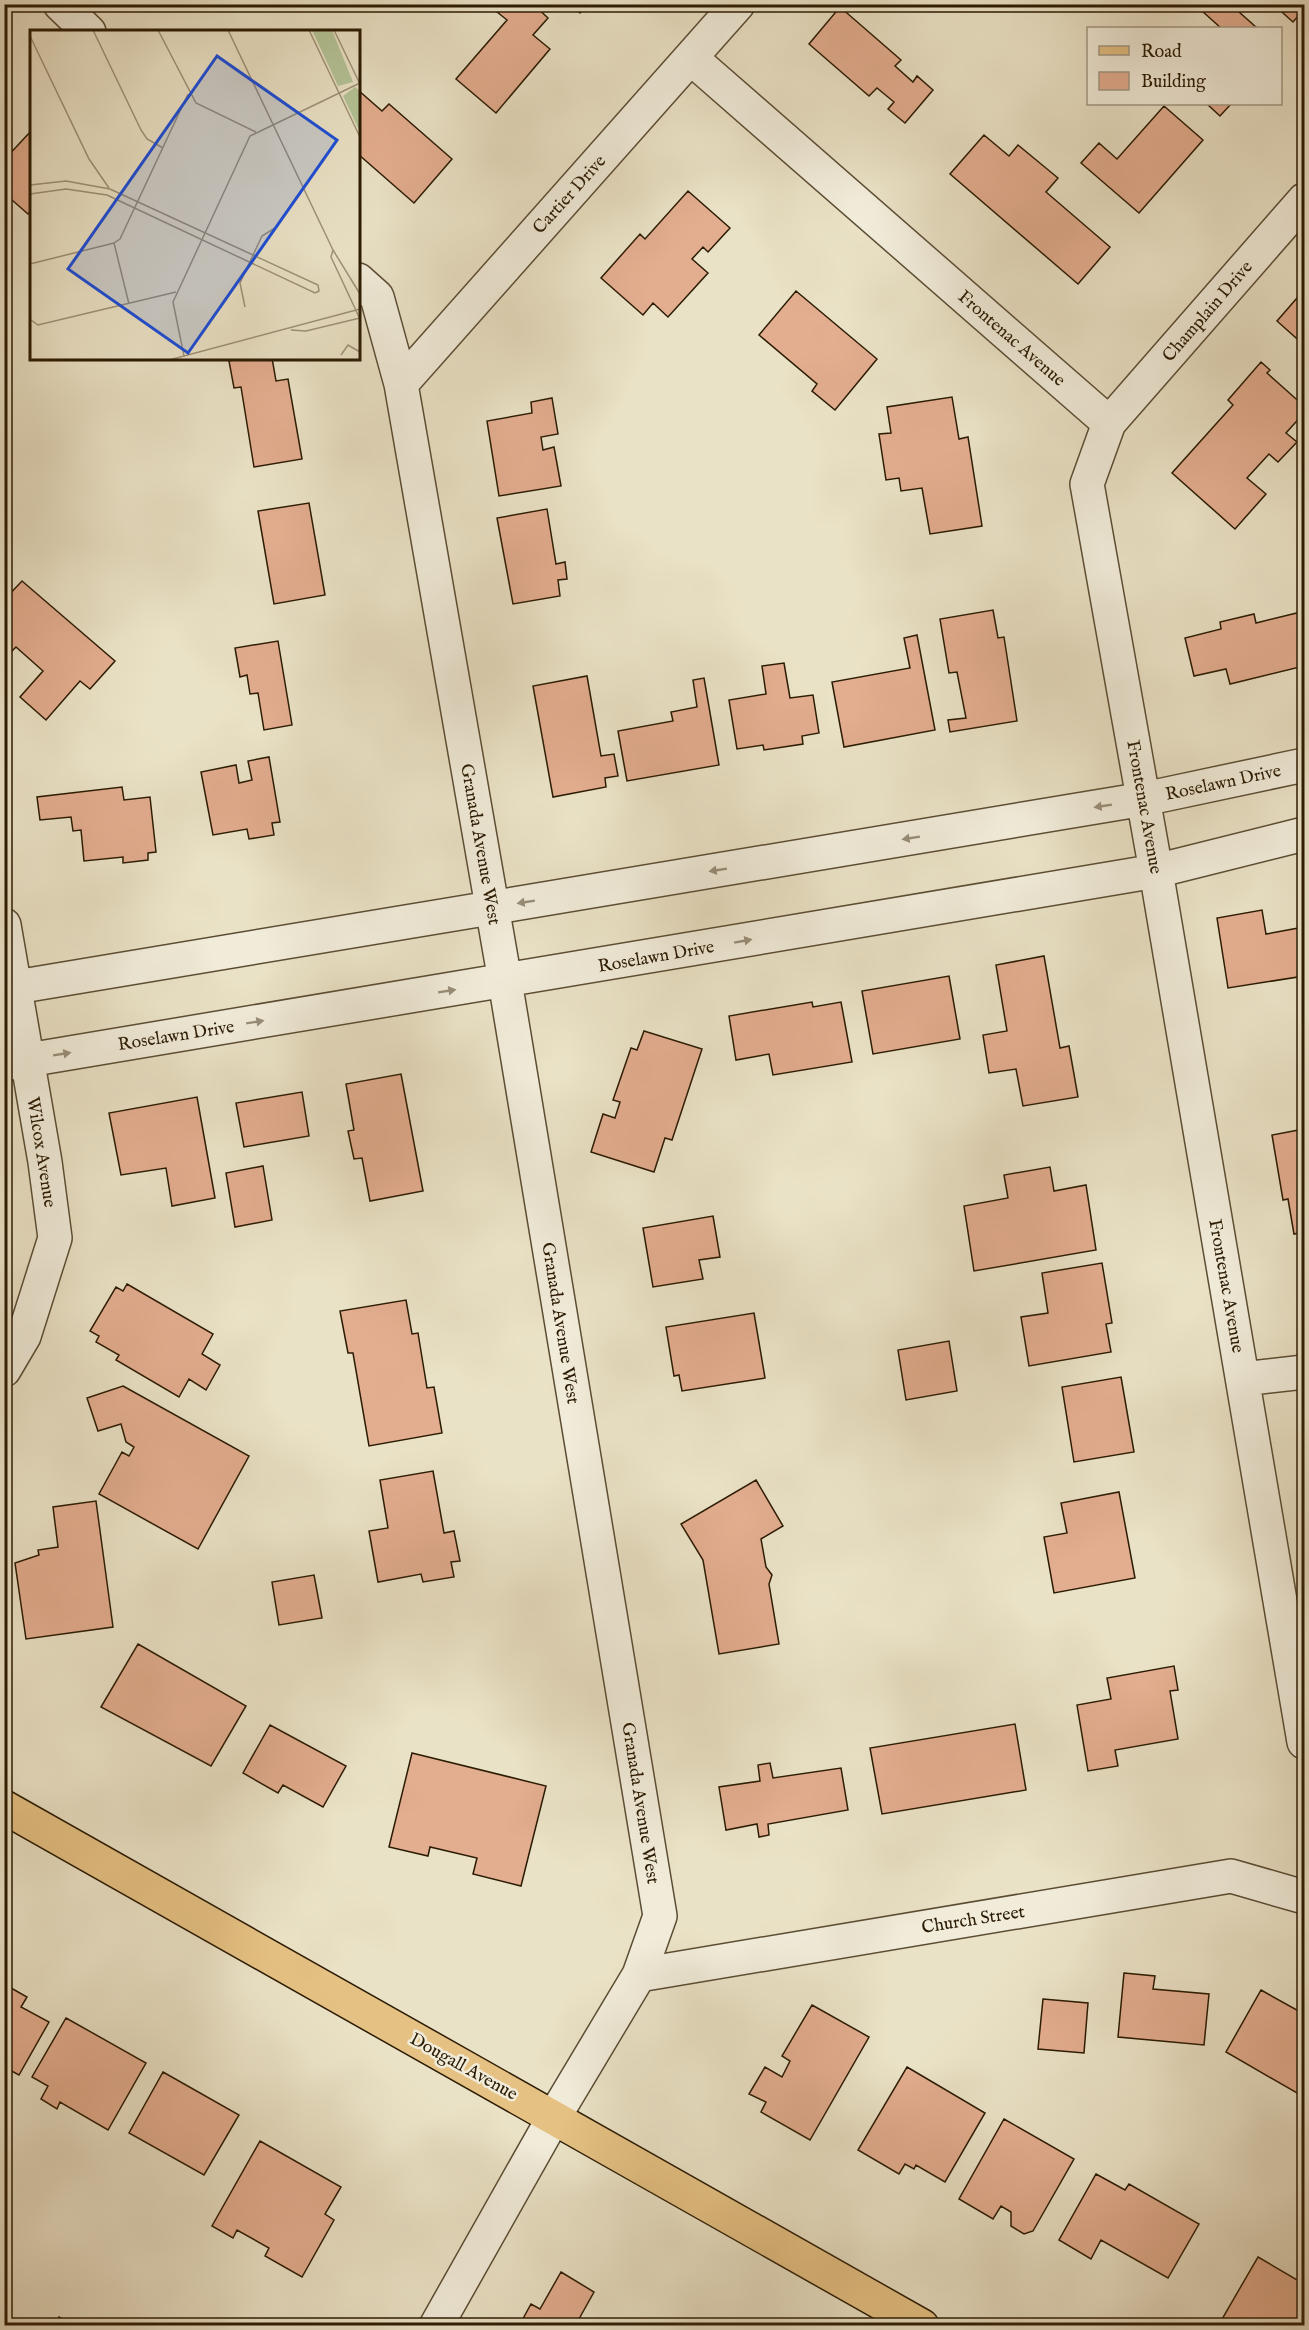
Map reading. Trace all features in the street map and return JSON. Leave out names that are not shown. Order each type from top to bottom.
[{"type":"main road","name":"Dougall Avenue","points":[[4,1808],[922,2325]]},
{"type":"street","points":[[60,4],[87,30]]},
{"type":"street","name":"Cartier Drive","points":[[401,384],[738,4]]},
{"type":"street","name":"Frontenac Avenue","points":[[691,58],[1109,423],[1087,484],[1144,799],[1305,1742]]},
{"type":"street","name":"Champlain Drive","points":[[1109,423],[1305,200]]},
{"type":"street","name":"Granada Avenue West","points":[[360,282],[377,297],[401,384],[505,981],[660,1916],[639,1975],[554,2117],[436,2325]]},
{"type":"street","name":"Roselawn Drive","points":[[10,988],[1144,799],[1305,765]]},
{"type":"street","name":"Roselawn Drive","points":[[16,1062],[1156,871],[1305,834]]},
{"type":"street","name":"Wilcox Avenue","points":[[4,925],[16,1062],[55,1238],[24,1336],[4,1370]]},
{"type":"street","points":[[1243,1379],[1305,1372]]},
{"type":"street","name":"Church Street","points":[[639,1975],[1231,1876],[1305,1897]]},
{"type":"building","points":[[504,4],[533,4],[548,18],[533,35],[550,49],[496,113],[456,79],[507,20],[497,12]]},
{"type":"building","points":[[570,4],[587,4],[580,13]]},
{"type":"building","points":[[1208,4],[1230,4],[1256,27],[1220,27],[1202,11]]},
{"type":"building","points":[[1273,4],[1304,4],[1304,9],[1293,22]]},
{"type":"building","points":[[840,7],[901,60],[895,66],[913,82],[917,76],[933,90],[905,123],[888,109],[894,102],[877,88],[869,96],[809,44]]},
{"type":"building","points":[[360,92],[382,111],[389,104],[452,159],[414,203],[360,156]]},
{"type":"building","points":[[1208,105],[1230,105],[1220,116]]},
{"type":"building","points":[[1164,106],[1203,140],[1139,213],[1081,163],[1099,143],[1117,159]]},
{"type":"building","points":[[30,132],[30,212],[28,214],[4,193],[4,160]]},
{"type":"building","points":[[984,135],[1009,156],[1018,145],[1058,178],[1046,192],[1110,247],[1078,284],[950,174]]},
{"type":"building","points":[[688,191],[730,228],[708,252],[703,247],[692,259],[708,273],[668,317],[653,303],[643,315],[601,278],[640,234],[645,239]]},
{"type":"building","points":[[1304,290],[1304,345],[1277,321]]},
{"type":"building","points":[[796,291],[877,359],[835,410],[812,391],[817,384],[759,335]]},
{"type":"building","points":[[272,360],[276,381],[288,379],[302,459],[254,467],[241,387],[234,388],[229,361]]},
{"type":"building","points":[[1261,362],[1270,370],[1267,373],[1304,406],[1304,413],[1286,433],[1297,442],[1278,462],[1269,454],[1247,478],[1266,494],[1235,529],[1172,473],[1233,405],[1228,400]]},
{"type":"building","points":[[952,397],[959,439],[968,437],[982,526],[930,534],[922,488],[901,491],[899,478],[886,480],[879,434],[891,433],[887,407]]},
{"type":"building","points":[[552,398],[558,434],[541,437],[543,450],[554,447],[561,486],[499,496],[487,421],[532,413],[531,402]]},
{"type":"building","points":[[309,503],[325,595],[274,604],[258,511]]},
{"type":"building","points":[[547,509],[556,564],[565,562],[567,579],[558,580],[560,596],[513,604],[497,518]]},
{"type":"building","points":[[22,581],[115,661],[90,689],[80,681],[46,720],[20,697],[43,671],[16,647],[4,659],[4,600]]},
{"type":"building","points":[[993,610],[998,638],[1004,637],[1017,721],[950,732],[948,720],[966,718],[957,672],[949,673],[940,619]]},
{"type":"building","points":[[1301,612],[1304,627],[1304,666],[1230,684],[1226,669],[1194,676],[1185,638],[1221,629],[1220,622],[1254,614],[1256,623]]},
{"type":"building","points":[[917,635],[935,730],[844,747],[832,682],[910,668],[904,638]]},
{"type":"building","points":[[278,641],[292,725],[264,730],[258,693],[250,694],[247,675],[240,677],[235,648]]},
{"type":"building","points":[[784,663],[790,698],[813,695],[819,733],[802,736],[803,744],[764,750],[763,745],[737,749],[729,700],[766,694],[762,666]]},
{"type":"building","points":[[587,676],[601,756],[614,754],[618,776],[605,778],[606,787],[553,797],[533,686]]},
{"type":"building","points":[[704,678],[719,765],[627,781],[618,731],[673,721],[671,712],[697,707],[693,680]]},
{"type":"building","points":[[269,757],[280,822],[272,823],[274,835],[249,839],[247,829],[213,835],[201,772],[236,765],[239,783],[252,780],[248,761]]},
{"type":"building","points":[[122,787],[124,800],[150,797],[156,852],[148,853],[148,860],[123,863],[123,857],[84,861],[81,830],[73,831],[71,817],[40,820],[37,797]]},
{"type":"building","points":[[1262,910],[1266,934],[1304,927],[1304,976],[1228,988],[1217,918]]},
{"type":"building","points":[[1044,956],[1060,1048],[1069,1046],[1078,1097],[1023,1106],[1016,1069],[989,1073],[983,1035],[1007,1031],[996,965]]},
{"type":"building","points":[[949,976],[960,1039],[873,1054],[862,991]]},
{"type":"building","points":[[812,1002],[813,1007],[841,1002],[852,1062],[773,1075],[769,1054],[736,1060],[729,1016]]},
{"type":"building","points":[[644,1031],[702,1049],[672,1140],[665,1138],[654,1172],[591,1152],[603,1114],[615,1118],[620,1102],[613,1100],[631,1048],[637,1050]]},
{"type":"building","points":[[401,1074],[423,1191],[370,1201],[362,1158],[354,1159],[348,1131],[354,1130],[346,1084]]},
{"type":"building","points":[[302,1092],[309,1136],[244,1147],[236,1103]]},
{"type":"building","points":[[197,1097],[215,1198],[172,1206],[166,1168],[121,1175],[109,1113]]},
{"type":"building","points":[[1304,1129],[1304,1232],[1294,1234],[1288,1199],[1283,1200],[1272,1135]]},
{"type":"building","points":[[263,1166],[272,1220],[235,1227],[226,1173]]},
{"type":"building","points":[[1050,1167],[1054,1191],[1086,1185],[1096,1250],[974,1271],[964,1206],[1008,1198],[1004,1175]]},
{"type":"building","points":[[713,1216],[720,1257],[699,1260],[703,1279],[653,1287],[643,1228]]},
{"type":"building","points":[[1102,1263],[1112,1323],[1106,1324],[1111,1352],[1029,1366],[1021,1317],[1048,1313],[1042,1273]]},
{"type":"building","points":[[127,1284],[213,1334],[202,1354],[220,1365],[206,1390],[189,1379],[179,1397],[116,1360],[119,1355],[96,1342],[99,1336],[90,1331],[116,1287],[123,1291]]},
{"type":"building","points":[[406,1300],[412,1334],[418,1333],[427,1388],[434,1387],[442,1433],[369,1446],[353,1353],[348,1353],[340,1311]]},
{"type":"building","points":[[754,1313],[765,1378],[682,1391],[679,1375],[674,1376],[666,1327]]},
{"type":"building","points":[[949,1341],[957,1391],[906,1400],[898,1350]]},
{"type":"building","points":[[1121,1377],[1134,1452],[1074,1462],[1062,1387]]},
{"type":"building","points":[[123,1386],[249,1456],[198,1549],[99,1494],[122,1452],[129,1456],[134,1447],[126,1442],[121,1424],[98,1431],[87,1398]]},
{"type":"building","points":[[433,1471],[444,1533],[454,1531],[460,1561],[451,1562],[454,1577],[423,1582],[421,1574],[378,1582],[369,1531],[388,1528],[380,1480]]},
{"type":"building","points":[[756,1480],[783,1526],[761,1539],[766,1567],[772,1575],[769,1584],[779,1644],[719,1654],[703,1560],[681,1524]]},
{"type":"building","points":[[1119,1492],[1135,1578],[1054,1593],[1044,1537],[1067,1533],[1061,1503]]},
{"type":"building","points":[[96,1501],[113,1627],[26,1639],[15,1563],[39,1555],[38,1550],[58,1547],[53,1507]]},
{"type":"building","points":[[314,1575],[322,1618],[279,1625],[272,1582]]},
{"type":"building","points":[[138,1644],[246,1706],[211,1766],[101,1707]]},
{"type":"building","points":[[1174,1666],[1178,1690],[1170,1691],[1178,1739],[1115,1750],[1118,1766],[1088,1771],[1077,1705],[1111,1699],[1107,1678]]},
{"type":"building","points":[[1015,1724],[1026,1790],[882,1814],[870,1748]]},
{"type":"building","points":[[270,1725],[346,1766],[323,1807],[283,1785],[278,1793],[243,1773]]},
{"type":"building","points":[[412,1753],[546,1786],[521,1886],[473,1874],[477,1858],[430,1847],[428,1856],[389,1847]]},
{"type":"building","points":[[770,1763],[773,1778],[841,1768],[848,1810],[768,1824],[769,1835],[759,1837],[757,1824],[726,1830],[719,1787],[760,1781],[758,1765]]},
{"type":"building","points":[[1124,1973],[1155,1976],[1153,1989],[1209,1994],[1204,2045],[1118,2037]]},
{"type":"building","points":[[4,1984],[27,1997],[21,2007],[49,2022],[19,2075],[4,2067]]},
{"type":"building","points":[[1261,1990],[1304,2014],[1304,2097],[1226,2052]]},
{"type":"building","points":[[1043,1999],[1088,2003],[1084,2053],[1038,2049]]},
{"type":"building","points":[[812,2005],[869,2037],[810,2140],[761,2112],[766,2102],[749,2094],[765,2067],[782,2077],[790,2061],[782,2056]]},
{"type":"building","points":[[66,2018],[146,2063],[108,2130],[60,2102],[57,2109],[41,2099],[48,2086],[32,2077]]},
{"type":"building","points":[[907,2067],[985,2113],[945,2182],[916,2165],[914,2169],[905,2164],[899,2174],[858,2150]]},
{"type":"building","points":[[163,2072],[239,2115],[204,2175],[129,2133]]},
{"type":"building","points":[[1004,2119],[1074,2159],[1033,2231],[1024,2234],[1011,2226],[1011,2212],[1001,2206],[993,2219],[959,2199]]},
{"type":"building","points":[[260,2141],[341,2187],[325,2214],[334,2220],[302,2277],[265,2256],[269,2248],[237,2230],[233,2238],[212,2226]]},
{"type":"building","points":[[1096,2174],[1125,2190],[1129,2184],[1199,2224],[1168,2278],[1101,2240],[1091,2259],[1059,2240]]},
{"type":"building","points":[[1258,2257],[1304,2284],[1304,2326],[1218,2326]]},
{"type":"building","points":[[561,2272],[594,2292],[575,2326],[519,2326],[531,2304],[540,2309]]},
{"type":"building","points":[[59,2317],[73,2326],[54,2326]]}]
